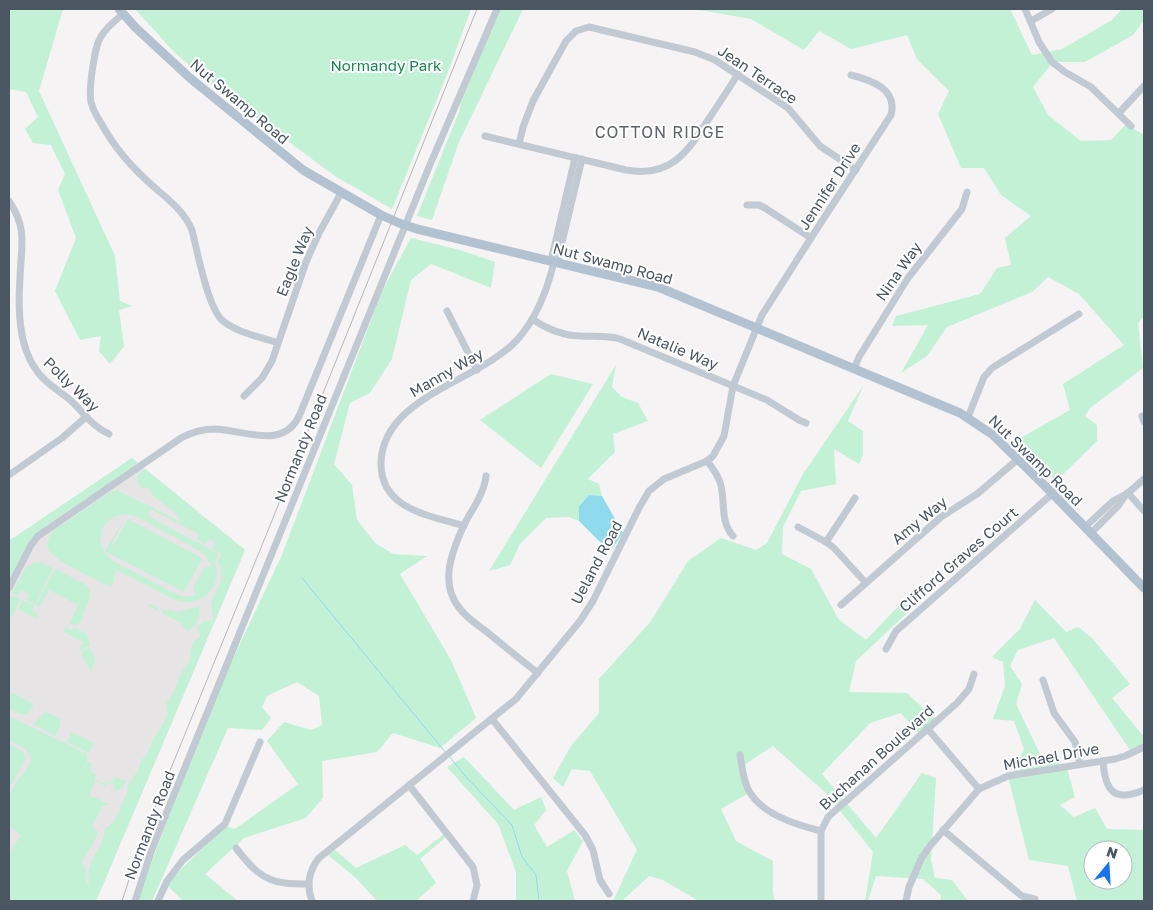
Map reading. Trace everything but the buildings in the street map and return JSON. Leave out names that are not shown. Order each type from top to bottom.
[{"type":"main road","name":"Nut Swamp Road","points":[[120,11],[172,62],[223,107],[303,170],[381,215],[405,225],[658,287],[889,382],[968,417],[993,435],[1144,588]]},
{"type":"street","name":"Normandy Road","points":[[136,901],[151,852],[170,805],[405,225],[497,9]]},
{"type":"street","points":[[1025,9],[1039,42],[1052,62],[1064,72],[1091,88],[1131,126]]},
{"type":"street","points":[[1031,21],[1052,9]]},
{"type":"street","points":[[120,11],[104,30],[97,42],[90,86],[91,103],[108,136],[122,157],[177,206],[186,218],[192,230],[212,304],[219,317],[234,328],[278,343]]},
{"type":"street","name":"Jean Terrace","points":[[519,144],[525,121],[566,41],[572,34],[589,27],[695,52],[715,60],[788,108],[820,146],[856,170]]},
{"type":"street","points":[[485,136],[578,159],[638,171],[656,170],[671,164],[691,146],[738,74]]},
{"type":"street","name":"Jennifer Drive","points":[[757,328],[762,316],[811,238],[889,119],[893,106],[885,89],[865,79],[851,75]]},
{"type":"street","points":[[1119,113],[1144,86]]},
{"type":"street","name":"Manny Way","points":[[464,526],[413,511],[393,495],[382,473],[381,461],[388,438],[408,410],[424,398],[490,362],[517,340],[532,319],[544,296],[554,262],[578,159]]},
{"type":"street","name":"Nina Way","points":[[854,369],[859,357],[908,278],[962,209],[967,192]]},
{"type":"street","name":"Eagle Way","points":[[244,396],[265,374],[278,343],[306,262],[319,233],[341,193]]},
{"type":"street","name":"Polly Way","points":[[9,201],[18,215],[23,233],[20,301],[26,352],[40,375],[70,400],[99,429],[109,434]]},
{"type":"street","points":[[747,204],[759,205],[765,208],[811,238]]},
{"type":"street","points":[[9,588],[30,545],[39,534],[185,436],[198,431],[214,429],[271,436],[284,433],[292,427],[300,414],[381,215]]},
{"type":"street","points":[[447,311],[477,370]]},
{"type":"street","points":[[968,417],[984,377],[992,368],[1079,314]]},
{"type":"street","name":"Natalie Way","points":[[532,319],[551,330],[565,335],[620,339],[776,404],[793,417],[806,423]]},
{"type":"street","points":[[733,536],[724,521],[720,481],[707,461],[717,450],[724,436],[733,386],[757,328]]},
{"type":"street","points":[[9,475],[56,442],[86,417]]},
{"type":"street","name":"Amy Way","points":[[841,605],[941,517],[977,494],[1018,460]]},
{"type":"street","name":"Ueland Road","points":[[312,901],[309,884],[313,866],[319,858],[516,698],[580,621],[593,601],[649,491],[664,480],[707,461]]},
{"type":"street","points":[[486,476],[482,492],[464,526],[453,553],[448,572],[451,595],[466,616],[538,673]]},
{"type":"street","points":[[1088,530],[1118,506],[1128,493],[1144,479]]},
{"type":"street","points":[[1128,493],[1144,511]]},
{"type":"street","name":"Clifford Graves Court","points":[[886,649],[896,631],[1052,494]]},
{"type":"street","points":[[826,542],[855,498]]},
{"type":"street","points":[[798,527],[826,542],[838,551],[866,583]]},
{"type":"street","name":"Buchanan Boulevard","points":[[821,901],[821,831],[832,812],[966,694],[972,686],[974,674]]},
{"type":"street","points":[[1043,680],[1054,713],[1075,742],[1080,764]]},
{"type":"street","points":[[492,719],[585,835],[593,850],[600,880],[609,894]]},
{"type":"street","points":[[927,728],[980,789]]},
{"type":"street","points":[[158,901],[174,870],[225,824],[260,742]]},
{"type":"street","name":"Michael Drive","points":[[906,901],[915,870],[930,846],[980,789],[1008,776],[1103,761],[1126,756],[1144,748]]},
{"type":"street","points":[[740,755],[747,788],[755,799],[783,819],[800,826],[821,831]]},
{"type":"street","points":[[1103,761],[1106,783],[1114,793],[1129,795],[1144,790]]},
{"type":"street","points":[[409,785],[473,867],[477,884],[474,901]]},
{"type":"street","points":[[943,830],[1022,896],[1035,899]]},
{"type":"street","points":[[236,848],[251,867],[265,877],[282,883],[309,884]]},
{"type":"shaded area","points":[[132,458],[245,550],[96,901],[9,901],[9,541]]},
{"type":"green space","points":[[9,9],[65,9],[62,12],[39,91],[115,256],[120,301],[132,306],[119,310],[124,346],[110,364],[99,351],[101,336],[80,340],[55,291],[76,238],[58,190],[65,174],[51,145],[33,143],[25,129],[38,117],[26,92],[9,89]]},
{"type":"green space","name":"Normandy Park","points":[[135,9],[471,9],[448,72],[392,209],[335,176],[221,92],[175,53]]},
{"type":"green space","points":[[500,9],[523,9],[459,142],[432,220],[417,216],[459,112],[461,101]]},
{"type":"green space","points":[[694,9],[1010,9],[1032,55],[1062,49],[1112,20],[1122,9],[1144,9],[1144,20],[1133,35],[1085,62],[1053,62],[1033,87],[1048,115],[1081,141],[1111,140],[1126,124],[1144,135],[1144,316],[1138,323],[1143,368],[1090,408],[1085,416],[1097,425],[1097,441],[1055,482],[1015,441],[1070,410],[1063,384],[1124,345],[1079,294],[1048,277],[1032,292],[947,327],[927,356],[901,373],[928,325],[892,326],[896,316],[980,294],[997,268],[1011,265],[1005,238],[1031,216],[1001,195],[984,168],[961,168],[938,114],[949,91],[917,59],[907,35],[851,49],[819,31],[804,50],[751,19]]},
{"type":"green space","points":[[411,238],[460,250],[495,262],[491,288],[431,264],[411,280],[392,359],[370,393],[350,403],[334,464],[352,485],[357,520],[375,543],[393,554],[427,556],[400,574],[451,660],[476,718],[440,748],[393,733],[377,752],[322,761],[323,798],[306,818],[244,838],[205,874],[238,901],[183,901],[166,884],[225,826],[235,829],[298,784],[267,741],[284,722],[311,730],[322,725],[319,696],[297,682],[267,696],[262,707],[271,718],[262,730],[228,728],[152,901],[137,901],[209,709],[282,555],[382,291]]},
{"type":"green space","points":[[616,365],[612,387],[622,397],[638,403],[648,421],[613,434],[615,452],[588,479],[599,484],[602,496],[589,495],[579,505],[579,521],[568,517],[546,518],[520,544],[510,565],[489,571]]},
{"type":"green space","points":[[551,374],[593,384],[541,468],[480,420]]},
{"type":"green space","points":[[863,386],[848,421],[863,431],[863,455],[859,464],[834,449],[836,484],[801,491],[783,527],[782,554],[811,569],[839,620],[866,640],[914,590],[941,573],[940,582],[856,661],[849,692],[907,693],[937,721],[921,736],[901,713],[870,723],[822,774],[876,838],[922,773],[936,778],[931,860],[935,878],[952,880],[968,901],[941,901],[941,895],[923,879],[876,876],[868,901],[865,901],[873,852],[826,793],[773,746],[744,765],[749,793],[721,809],[736,841],[773,861],[773,893],[775,901],[699,901],[663,880],[649,876],[622,901],[611,901],[614,899],[637,850],[590,771],[572,769],[563,787],[553,778],[571,746],[599,713],[599,679],[651,621],[688,561],[721,538],[756,550],[767,543],[803,474]]},
{"type":"green space","points":[[132,458],[138,463],[38,531],[29,541],[9,580],[9,541]]},
{"type":"green space","points":[[145,469],[245,550],[96,901],[9,901],[9,853],[21,835],[9,826],[8,802],[12,789],[28,766],[31,757],[26,750],[9,739],[9,716],[87,754],[87,761],[76,784],[88,761],[92,763],[90,771],[96,775],[94,779],[104,784],[106,780],[112,783],[115,777],[126,781],[122,788],[115,791],[114,785],[107,782],[105,786],[95,781],[89,795],[110,805],[103,805],[92,827],[98,832],[82,861],[85,869],[86,884],[89,884],[88,873],[90,866],[102,842],[105,829],[114,822],[126,795],[128,785],[138,771],[141,761],[146,756],[156,734],[164,723],[167,713],[166,704],[181,673],[190,661],[193,642],[200,637],[197,628],[203,621],[213,620],[211,601],[221,581],[221,569],[218,561],[221,554],[212,548],[215,542],[208,539],[206,544],[196,539],[199,534],[150,509],[149,517],[219,554],[215,561],[217,574],[214,586],[204,597],[193,602],[175,600],[117,570],[111,587],[78,571],[54,556],[48,549],[48,541],[53,531],[115,489],[181,522],[178,515],[151,494],[149,488],[143,489],[138,485],[137,476]],"holes":[[[127,514],[137,517],[206,556],[211,566],[204,568],[193,588],[196,595],[185,597],[178,595],[113,561],[104,552],[100,540],[103,527],[113,517]]]},
{"type":"green space","points":[[126,516],[112,544],[113,546],[128,519],[202,558],[184,592],[105,551]]},
{"type":"green space","points":[[35,562],[43,563],[53,569],[35,605],[27,600],[29,594],[21,590],[18,596],[12,593],[25,569]]},
{"type":"green space","points":[[55,569],[86,585],[89,589],[90,597],[82,617],[82,622],[74,625],[70,623],[78,605],[49,590],[40,607],[36,605]]},
{"type":"green space","points":[[12,595],[21,599],[9,621],[9,601]]},
{"type":"green space","points":[[22,600],[34,606],[32,610],[38,614],[36,618],[18,609]]},
{"type":"green space","points":[[1035,600],[1066,632],[1078,627],[1092,638],[1130,684],[1112,698],[1144,737],[1144,745],[1132,753],[1054,638],[1018,650],[1010,666],[1022,684],[1016,704],[1040,754],[1067,768],[1075,797],[1060,805],[1074,817],[1095,808],[1107,829],[1144,830],[1144,901],[1077,901],[1068,866],[1029,860],[1009,780],[1024,749],[1014,721],[993,719],[1005,686],[1003,662],[992,657],[1020,629]]},
{"type":"green space","points":[[147,605],[159,607],[157,608],[158,610],[162,613]]},
{"type":"green space","points":[[199,606],[198,621],[188,631],[179,622],[162,613],[164,609],[178,612]]},
{"type":"green space","points":[[66,627],[72,631],[74,627],[86,634],[90,646],[82,649],[80,653],[83,642],[63,632]]},
{"type":"green space","points":[[90,648],[95,658],[91,671],[81,655],[83,650]]},
{"type":"green space","points":[[9,691],[32,703],[33,706],[29,713],[19,714],[9,709]]},
{"type":"green space","points":[[45,712],[61,719],[59,722],[61,724],[55,736],[33,724]]},
{"type":"green space","points":[[72,732],[94,743],[89,753],[67,742]]},
{"type":"green space","points":[[9,744],[23,752],[26,758],[9,788]]},
{"type":"green space","points":[[464,757],[514,810],[541,797],[546,810],[534,825],[547,847],[574,830],[583,841],[567,871],[575,901],[516,901],[516,872],[498,824],[447,767]]},
{"type":"green space","points":[[444,834],[446,837],[420,859],[436,883],[416,901],[377,901],[356,878],[328,855],[335,850],[356,868],[405,845],[417,855]]},
{"type":"water","points":[[589,495],[602,496],[623,533],[610,552],[579,521],[579,506]]},
{"type":"waterway","points":[[302,578],[446,753]]},
{"type":"waterway","points":[[449,756],[466,777],[512,825],[522,857],[536,875],[539,901]]},
{"type":"railway","points":[[122,901],[143,837],[477,9]]},
{"type":"district","name":"COTTON RIDGE","points":[[660,132]]}]
